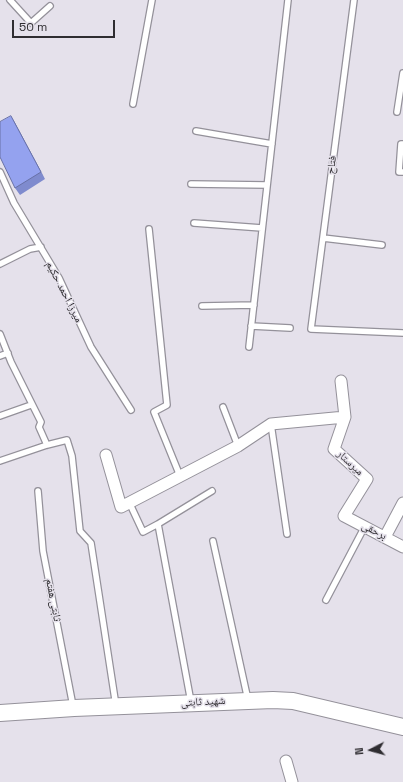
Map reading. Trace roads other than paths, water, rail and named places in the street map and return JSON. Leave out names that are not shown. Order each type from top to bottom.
[{"type":"main road","name":"شهید ثابتی","points":[[0,714],[74,708],[191,702],[248,700],[293,701],[403,726]]},
{"type":"street","name":"میرستار","points":[[341,381],[346,417],[334,449],[367,479],[344,516]]},
{"type":"street","points":[[106,455],[121,507],[238,446],[271,424],[346,417]]},
{"type":"street","points":[[385,537],[403,503]]},
{"type":"street","name":"برحقی","points":[[344,516],[403,547]]},
{"type":"street","points":[[286,761],[292,782]]},
{"type":"lane","points":[[10,0],[31,23],[50,6]]},
{"type":"lane","points":[[133,104],[152,0]]},
{"type":"lane","points":[[249,347],[288,0]]},
{"type":"lane","name":"فتاح","points":[[354,0],[311,329],[403,334]]},
{"type":"lane","points":[[397,112],[403,73]]},
{"type":"lane","points":[[196,131],[272,144]]},
{"type":"lane","points":[[402,144],[399,172],[403,172]]},
{"type":"lane","name":"میرزا احمد حکیم","points":[[0,172],[14,203],[59,278],[91,347],[131,410]]},
{"type":"lane","points":[[191,184],[267,185]]},
{"type":"lane","points":[[194,223],[262,228]]},
{"type":"lane","points":[[149,229],[167,405],[154,412],[181,476]]},
{"type":"lane","points":[[323,238],[382,245]]},
{"type":"lane","points":[[0,264],[30,249],[41,247]]},
{"type":"lane","points":[[202,306],[254,305]]},
{"type":"lane","points":[[251,326],[290,328]]},
{"type":"lane","points":[[0,334],[11,362],[41,422],[39,427],[47,445]]},
{"type":"lane","points":[[0,356],[8,353]]},
{"type":"lane","points":[[0,416],[32,405]]},
{"type":"lane","points":[[222,407],[238,446]]},
{"type":"lane","points":[[271,424],[287,534]]},
{"type":"lane","points":[[0,461],[47,445],[67,440],[72,456],[80,531],[91,543],[116,706]]},
{"type":"lane","name":"ثابتی هفتم","points":[[38,491],[43,551],[74,708]]},
{"type":"lane","points":[[129,502],[143,532],[212,492]]},
{"type":"lane","points":[[158,524],[191,702]]},
{"type":"lane","points":[[326,600],[365,526]]},
{"type":"lane","points":[[213,541],[248,700]]}]
